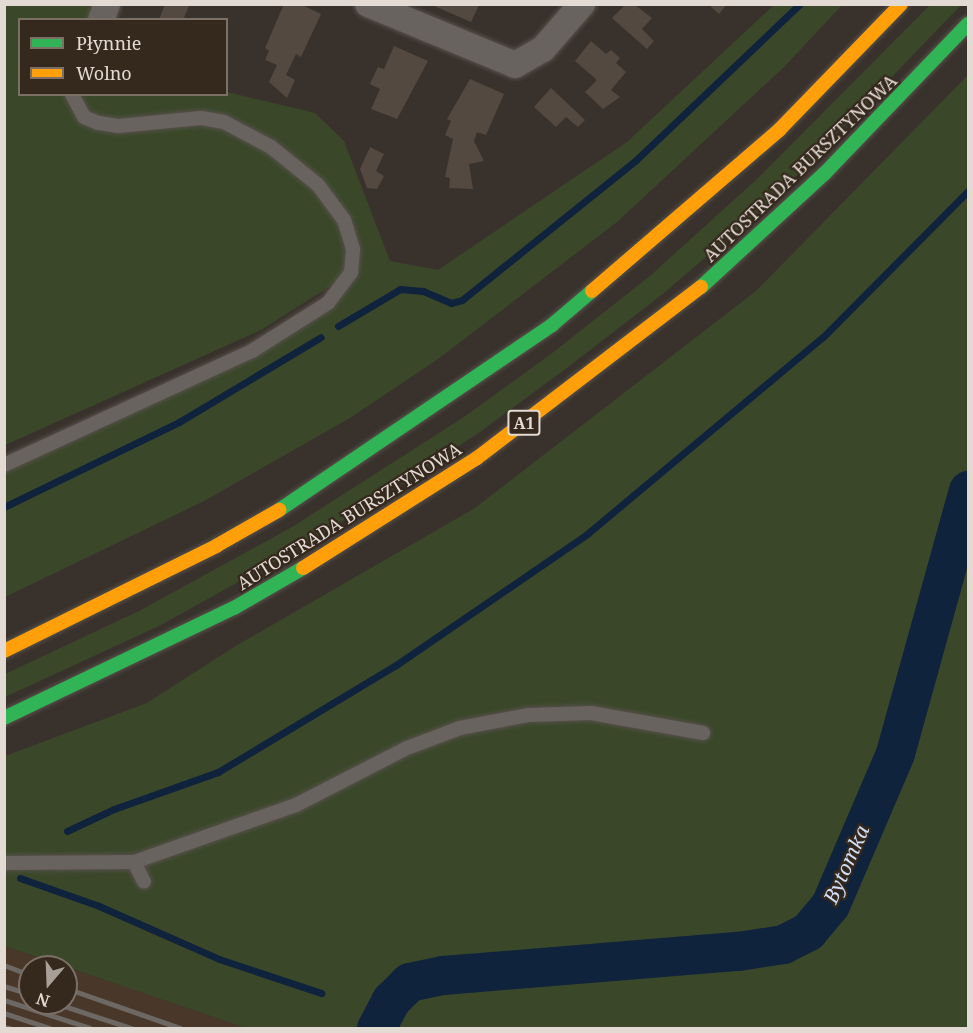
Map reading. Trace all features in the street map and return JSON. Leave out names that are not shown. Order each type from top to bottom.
[{"type":"highway","points":[[4,651],[216,546],[304,495],[552,326],[779,130],[901,4]]},
{"type":"highway","name":"AUTOSTRADA BURSZTYNOWA","points":[[4,718],[234,608],[353,539],[477,458],[714,277],[824,174],[969,24]]},
{"type":"street","points":[[368,4],[515,65],[543,49],[582,4]]},
{"type":"lane","points":[[4,465],[252,351],[328,303],[351,273],[353,249],[344,220],[318,185],[271,147],[224,122],[201,118],[118,126],[98,123],[84,117],[73,96]]},
{"type":"lane","points":[[4,863],[134,862],[286,809],[460,728],[528,715],[591,713],[703,734]]},
{"type":"lane","points":[[134,862],[144,882]]},
{"type":"shaded area","points":[[5,946],[31,955],[18,955],[18,1015],[78,1015],[78,971],[246,1028],[5,1028]]},
{"type":"green space","points":[[5,5],[99,5],[93,18],[18,18],[18,96],[228,96],[228,92],[315,113],[344,141],[390,261],[438,270],[627,142],[774,5],[842,5],[784,67],[617,222],[438,359],[350,418],[204,501],[5,597],[4,465],[293,327],[359,268],[261,330],[5,445]]},
{"type":"green space","points":[[930,5],[961,5],[778,195],[664,293],[568,367],[480,432],[313,540],[161,625],[5,697],[5,674],[141,610],[292,527],[464,417],[551,354],[650,276],[757,179]]},
{"type":"green space","points":[[968,75],[968,1028],[246,1028],[78,971],[78,955],[31,955],[5,946],[5,756],[147,703],[234,647],[475,508],[756,291]]},
{"type":"building","points":[[165,4],[197,4],[189,6],[184,18],[160,18]]},
{"type":"building","points":[[284,4],[300,4],[321,14],[301,57],[296,54],[286,75],[295,80],[287,98],[269,82],[277,65],[265,60],[269,51],[265,48]]},
{"type":"building","points":[[708,4],[727,4],[719,14]]},
{"type":"building","points":[[432,5],[479,5],[471,22]]},
{"type":"building","points":[[625,5],[635,5],[652,18],[642,29],[654,41],[647,49],[612,18]]},
{"type":"building","points":[[591,41],[606,54],[611,50],[620,58],[616,63],[626,72],[611,90],[620,97],[603,109],[585,92],[597,80],[575,61]]},
{"type":"building","points":[[394,46],[428,61],[397,119],[371,109],[380,89],[370,84],[378,67],[384,69]]},
{"type":"building","points":[[470,79],[504,94],[486,135],[477,132],[474,141],[484,161],[469,164],[473,189],[449,188],[450,178],[445,177],[453,139],[445,135],[451,121],[447,119]]},
{"type":"building","points":[[551,88],[585,120],[578,127],[566,117],[556,127],[534,107]]},
{"type":"building","points":[[370,147],[384,154],[376,171],[384,176],[377,189],[367,188],[360,169]]},
{"type":"waterway","points":[[338,326],[400,289],[423,291],[451,303],[462,300],[636,160],[800,4]]},
{"type":"waterway","points":[[67,831],[114,809],[218,772],[396,665],[587,534],[823,337],[968,191]]},
{"type":"waterway","points":[[4,507],[179,422],[321,337]]},
{"type":"waterway","name":"Bytomka","points":[[376,1028],[391,1000],[409,982],[443,975],[738,951],[783,944],[808,931],[830,905],[895,753],[968,490]]},
{"type":"waterway","points":[[20,878],[99,906],[219,959],[321,993]]},
{"type":"railway","points":[[4,965],[18,970]]},
{"type":"railway","points":[[4,986],[18,990]]},
{"type":"railway","points":[[78,992],[180,1028]]},
{"type":"railway","points":[[4,1000],[90,1028]]},
{"type":"railway","points":[[78,1011],[131,1028]]},
{"type":"railway","points":[[4,1013],[50,1028]]},
{"type":"railway","points":[[4,1027],[9,1028]]},
{"type":"traffic: fast","points":[[701,287],[824,174],[968,24]]},
{"type":"traffic: fast","points":[[279,510],[552,325],[592,291]]},
{"type":"traffic: fast","points":[[4,718],[234,608],[303,568]]},
{"type":"traffic: slow","points":[[592,291],[779,130],[901,4]]},
{"type":"traffic: slow","points":[[303,568],[477,458],[701,287]]},
{"type":"traffic: slow","points":[[4,651],[216,546],[279,510]]}]
